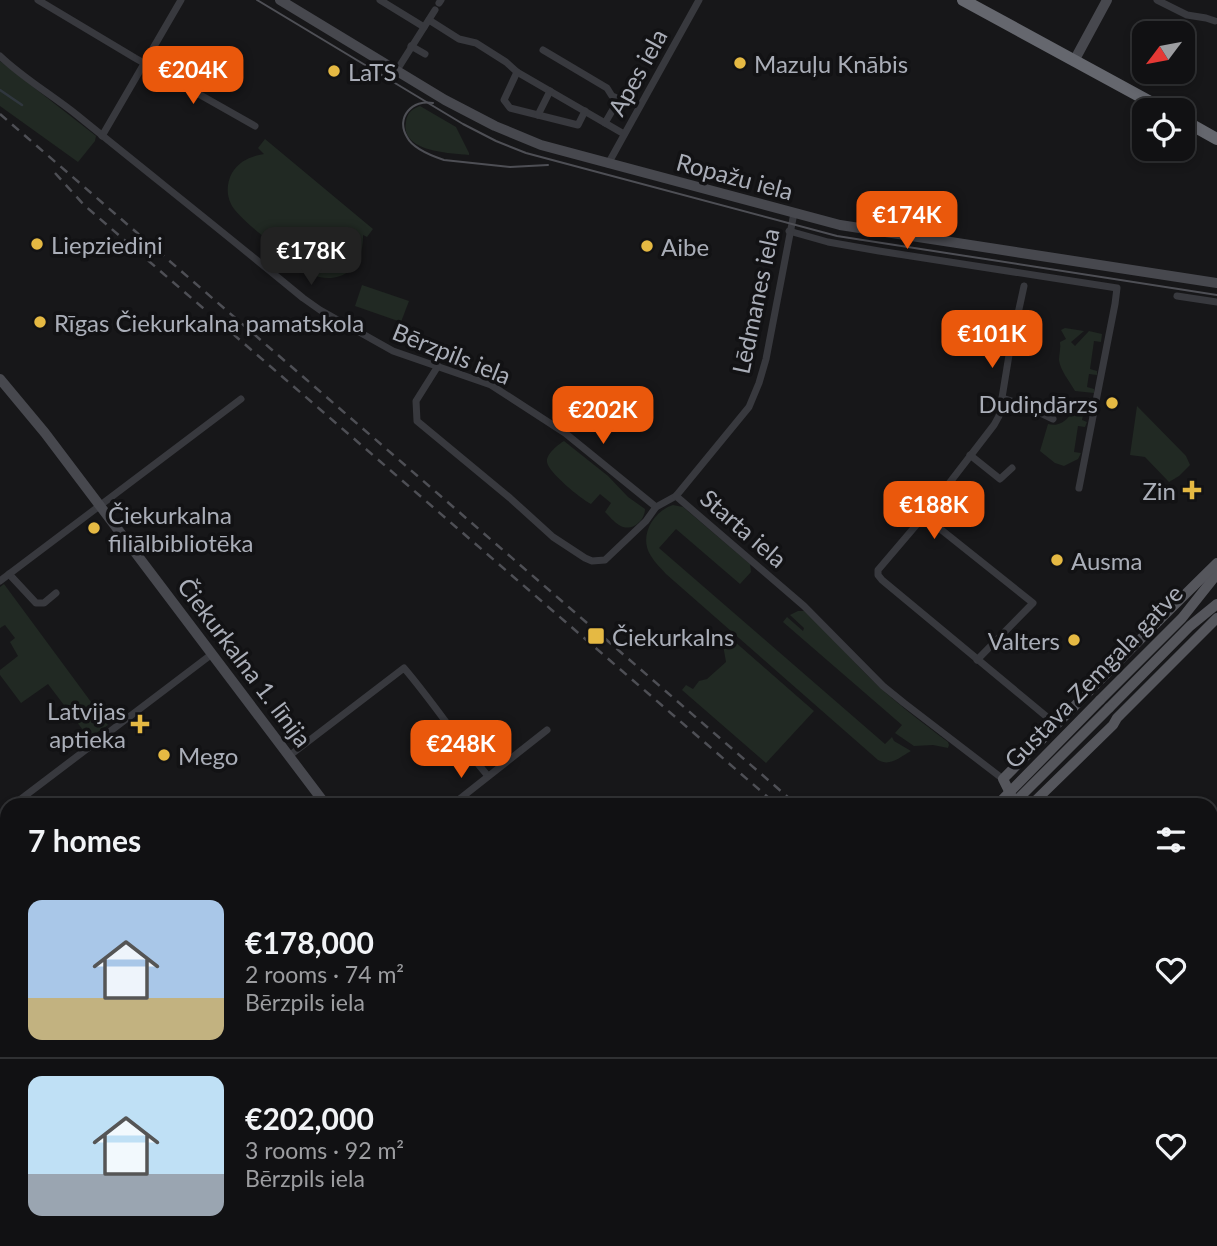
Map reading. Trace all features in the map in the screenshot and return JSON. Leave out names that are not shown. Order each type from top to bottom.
[{"type":"highway","points":[[963,0],[1143,98]]},
{"type":"highway","points":[[1195,127],[1217,139]]},
{"type":"main road","points":[[1012,798],[1003,779],[1217,563]]},
{"type":"main road","name":"Gustava Zemgala gatve","points":[[1018,798],[1182,618],[1217,574]]},
{"type":"main road","name":"Gustava Zemgala gatve","points":[[1004,798],[1217,604]]},
{"type":"main road","points":[[1038,798],[1217,618]]},
{"type":"street","points":[[38,0],[255,126]]},
{"type":"street","points":[[102,136],[181,0]]},
{"type":"street","name":"Ropažu iela","points":[[280,0],[445,100],[495,126],[541,145],[840,225],[1217,283]]},
{"type":"street","points":[[380,0],[459,39],[476,43],[517,72],[624,134]]},
{"type":"street","name":"Apes iela","points":[[608,163],[699,0]]},
{"type":"street","points":[[1074,61],[1107,0]]},
{"type":"street","points":[[1157,0],[1187,15],[1215,21]]},
{"type":"street","points":[[397,71],[438,4]]},
{"type":"street","points":[[411,47],[425,54]]},
{"type":"street","points":[[542,50],[607,88],[612,96],[619,100],[605,123]]},
{"type":"street","name":"Bērzpils iela","points":[[0,57],[184,200],[311,304],[393,351],[491,385],[565,433],[656,507]]},
{"type":"street","points":[[517,72],[504,100],[510,108],[578,125],[585,111]]},
{"type":"street","points":[[538,114],[550,91]]},
{"type":"street","points":[[566,122],[576,106]]},
{"type":"street","name":"Lēdmanes iela","points":[[676,496],[749,407],[759,383],[771,333],[794,213]]},
{"type":"street","name":"Ropažu iela","points":[[789,231],[828,242],[1117,288],[1079,488]]},
{"type":"street","points":[[977,660],[1033,603],[924,516],[999,416],[1024,286]]},
{"type":"street","points":[[1177,296],[1217,302]]},
{"type":"street","name":"Starta iela","points":[[438,366],[416,401],[417,421],[566,547],[592,561],[605,560],[646,521],[656,507],[676,496],[804,606],[883,686],[1003,779]]},
{"type":"street","name":"Čiekurkalna 1. līnija","points":[[0,379],[100,506],[320,798]]},
{"type":"street","points":[[1002,398],[1053,419]]},
{"type":"street","points":[[0,581],[242,399]]},
{"type":"street","points":[[971,455],[1000,479],[1012,468]]},
{"type":"street","name":"Gustava Zemgala gatve","points":[[924,516],[878,569],[878,575],[1047,717],[1048,733]]},
{"type":"street","points":[[9,574],[36,603],[44,603],[56,593]]},
{"type":"street","points":[[22,798],[212,654]]},
{"type":"street","points":[[289,756],[404,668],[488,776]]},
{"type":"street","name":"Gustava Zemgala gatve","points":[[1047,717],[1066,714]]},
{"type":"street","points":[[461,798],[547,730]]},
{"type":"street","points":[[948,752],[956,743]]},
{"type":"shaded area","points":[[0,61],[96,136],[78,162],[0,106]]},
{"type":"shaded area","points":[[420,106],[456,127],[469,155],[439,152],[411,140],[406,132],[407,119],[410,112]]},
{"type":"shaded area","points":[[265,139],[373,229],[367,237],[363,235],[360,256],[350,271],[333,278],[312,275],[255,230],[231,204],[228,188],[232,173],[246,160],[264,154],[258,148]]},
{"type":"shaded area","points":[[362,285],[409,301],[401,322],[355,306]]},
{"type":"shaded area","points":[[1065,328],[1084,331],[1071,342],[1075,346],[1089,331],[1102,334],[1101,342],[1094,341],[1090,369],[1097,371],[1097,375],[1089,374],[1087,387],[1094,389],[1094,393],[1075,391],[1061,368],[1060,342],[1066,339],[1061,330]]},
{"type":"shaded area","points":[[1082,398],[1092,399],[1091,404],[1086,403],[1082,420],[1087,422],[1085,427],[1078,426],[1074,452],[1081,453],[1078,459],[1064,466],[1055,463],[1040,451],[1048,424],[1064,421]]},
{"type":"shaded area","points":[[1137,406],[1186,456],[1190,465],[1169,482],[1145,457],[1130,455]]},
{"type":"shaded area","points":[[564,441],[645,509],[640,521],[628,528],[619,525],[605,512],[611,503],[600,494],[591,504],[559,478],[547,459]]},
{"type":"shaded area","points":[[673,505],[683,507],[750,564],[751,572],[740,584],[676,529],[659,548],[885,744],[892,737],[911,751],[891,762],[878,760],[666,574],[651,556],[646,541],[654,519]]},
{"type":"shaded area","points":[[4,584],[108,725],[89,738],[48,684],[21,703],[0,675],[0,670],[18,656],[10,642],[15,638],[5,625],[0,628],[0,587]]},
{"type":"shaded area","points":[[804,611],[877,685],[948,742],[948,748],[933,745],[914,746],[895,733],[902,725],[783,622],[787,617],[803,631],[804,628],[790,615]]},
{"type":"shaded area","points":[[734,641],[814,711],[766,763],[682,690],[686,685],[693,689],[699,681],[707,679],[726,662],[723,645]]},
{"type":"waterway","points":[[0,90],[22,105]]},
{"type":"tram line","points":[[257,0],[463,124],[526,153],[837,236],[1217,295]]},
{"type":"tram line","points":[[433,103],[426,102],[413,107],[408,111],[403,123],[407,137],[423,152],[444,160],[510,167],[548,165]]},
{"type":"railway","points":[[0,114],[789,798]]},
{"type":"railway","points":[[55,173],[84,205],[769,798]]},
{"type":"place","name":"Mazuļu Knābis","points":[[740,63]]},
{"type":"place","name":"LaTS","points":[[334,71]]},
{"type":"place","name":"Liepziediņi","points":[[37,244]]},
{"type":"place","name":"Aibe","points":[[647,246]]},
{"type":"place","name":"Rīgas Čiekurkalna pamatskola","points":[[40,322]]},
{"type":"place","name":"Dudiņdārzs","points":[[1112,403]]},
{"type":"place","name":"Zin","points":[[1192,490]]},
{"type":"place","name":"Čiekurkalna filiālbibliotēka","points":[[94,528]]},
{"type":"place","name":"Ausma","points":[[1057,560]]},
{"type":"place","name":"Čiekurkalns","points":[[596,636]]},
{"type":"place","name":"Valters","points":[[1074,640]]},
{"type":"place","name":"Latvijas aptieka","points":[[140,724]]},
{"type":"place","name":"Mego","points":[[164,755]]}]
